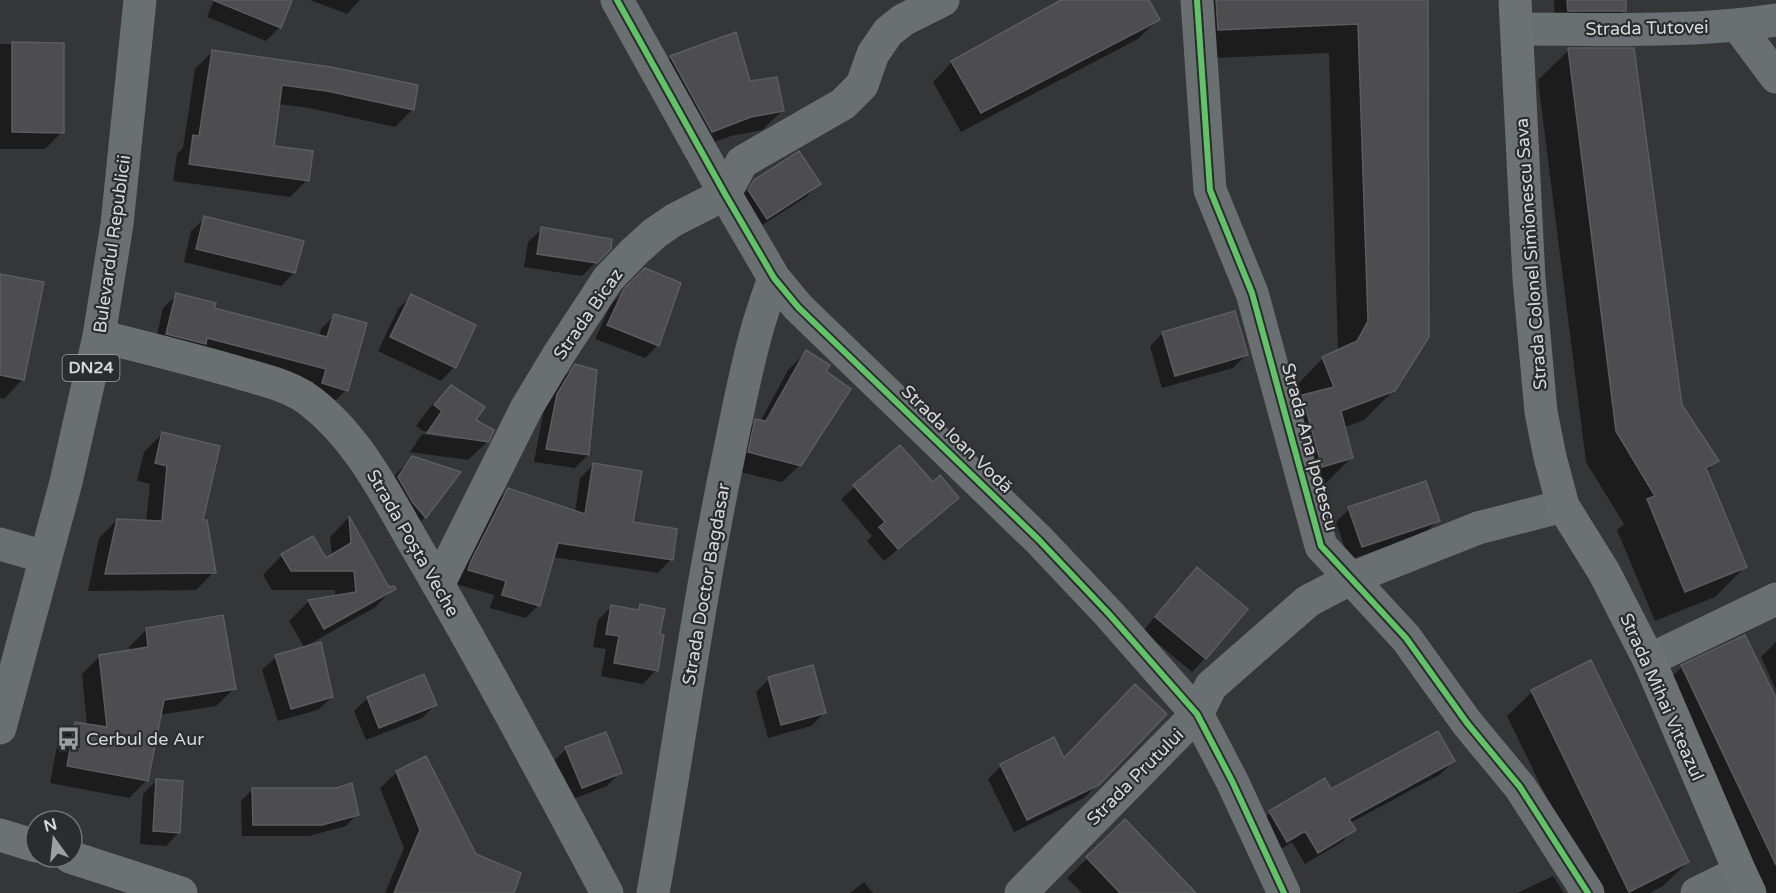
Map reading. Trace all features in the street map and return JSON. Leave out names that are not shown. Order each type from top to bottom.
[{"type":"main road","name":"Strada Colonel Simionescu Sava","points":[[1516,15],[1529,279],[1541,412],[1563,506]]},
{"type":"main road","name":"Strada Mihai Viteazul","points":[[1563,506],[1604,572],[1649,660],[1745,883]]},
{"type":"main road","points":[[0,835],[24,842]]},
{"type":"main road","points":[[84,862],[181,893]]},
{"type":"street","name":"Bulevardul Republicii","points":[[0,728],[66,482],[99,336],[117,224],[140,0]]},
{"type":"street","name":"Strada Ioan Vodă","points":[[617,0],[774,278],[798,307],[1039,540],[1109,614],[1197,714],[1232,781],[1284,893]]},
{"type":"street","points":[[725,194],[742,162],[843,104],[862,85],[873,54],[888,32],[903,20],[943,0]]},
{"type":"street","name":"Strada Ana Ipotescu","points":[[1197,0],[1210,190],[1252,293],[1321,546],[1406,638],[1467,723],[1520,787],[1588,893]]},
{"type":"street","name":"Strada Tutovei","points":[[1516,15],[1672,29],[1738,26],[1776,20]]},
{"type":"street","points":[[1738,26],[1776,76]]},
{"type":"street","name":"Strada Bicaz","points":[[438,585],[527,407],[608,279],[655,233],[674,220],[725,194]]},
{"type":"street","name":"Strada Doctor Bagdasar","points":[[653,893],[717,512],[748,363],[774,278]]},
{"type":"street","name":"Strada Poșta Veche","points":[[99,336],[286,387],[309,400],[331,420],[362,456],[438,585],[607,893]]},
{"type":"street","name":"Strada Prutului","points":[[1021,893],[1197,714],[1211,686],[1308,601],[1352,578],[1478,528],[1563,506]]},
{"type":"street","points":[[0,544],[45,557]]},
{"type":"street","points":[[1649,660],[1776,599]]},
{"type":"street","points":[[1697,893],[1745,883]]},
{"type":"building","points":[[213,0],[292,0],[281,28]]},
{"type":"building","points":[[1061,0],[1149,0],[1160,20],[981,113],[951,61]]},
{"type":"building","points":[[1216,0],[1428,0],[1429,337],[1395,391],[1341,411],[1353,458],[1322,467],[1302,395],[1334,387],[1322,357],[1357,341],[1368,321],[1358,24],[1218,30]]},
{"type":"building","points":[[1567,0],[1626,0],[1626,11],[1568,11]]},
{"type":"building","points":[[736,32],[750,81],[777,77],[784,111],[751,117],[712,132],[670,56]]},
{"type":"building","points":[[12,42],[64,43],[64,133],[12,132]]},
{"type":"building","points":[[1568,48],[1634,48],[1682,405],[1719,461],[1706,468],[1747,567],[1685,592],[1647,499],[1655,496],[1616,431]]},
{"type":"building","points":[[212,50],[331,67],[418,85],[414,110],[327,91],[282,85],[274,146],[313,151],[309,181],[189,164],[193,135],[199,136]]},
{"type":"building","points":[[799,151],[821,184],[767,219],[748,190],[754,180]]},
{"type":"building","points":[[204,216],[304,241],[295,273],[196,249]]},
{"type":"building","points":[[541,227],[612,239],[611,249],[597,263],[537,254]]},
{"type":"building","points":[[645,268],[681,283],[659,346],[607,325],[624,289]]},
{"type":"building","points":[[0,274],[44,282],[24,380],[0,375]]},
{"type":"building","points":[[176,293],[216,303],[214,308],[327,337],[334,314],[367,323],[348,391],[322,383],[326,369],[207,338],[206,344],[166,334]]},
{"type":"building","points":[[411,294],[476,325],[456,368],[390,337]]},
{"type":"building","points":[[1235,311],[1248,355],[1175,376],[1162,332]]},
{"type":"building","points":[[806,350],[830,365],[826,371],[851,389],[801,466],[748,452],[755,419],[766,421]]},
{"type":"building","points":[[575,364],[597,370],[589,455],[546,449],[557,394]]},
{"type":"building","points":[[451,385],[485,407],[476,420],[494,430],[489,442],[427,433],[442,411],[434,405]]},
{"type":"building","points":[[162,432],[220,446],[203,520],[207,520],[216,573],[105,574],[117,519],[162,521],[167,466],[155,463]]},
{"type":"building","points":[[900,445],[933,482],[940,475],[959,498],[898,549],[879,527],[885,522],[853,485]]},
{"type":"building","points":[[412,456],[461,472],[426,518],[413,503],[398,477]]},
{"type":"building","points":[[593,463],[642,471],[633,522],[677,529],[673,560],[558,543],[540,606],[502,595],[506,581],[468,570],[508,488],[585,514]]},
{"type":"building","points":[[1426,481],[1440,521],[1362,547],[1348,507]]},
{"type":"building","points":[[349,516],[389,587],[394,586],[396,589],[324,629],[308,600],[356,592],[354,571],[291,571],[281,554],[313,536],[326,558],[351,543]]},
{"type":"building","points":[[1197,567],[1248,609],[1206,659],[1155,617]]},
{"type":"building","points":[[640,604],[665,609],[660,634],[664,635],[658,671],[614,663],[619,636],[606,634],[611,605],[639,610]]},
{"type":"building","points":[[223,615],[236,689],[164,700],[148,781],[67,766],[75,722],[107,727],[99,655],[148,647],[146,628]]},
{"type":"building","points":[[1745,635],[1776,698],[1776,865],[1681,665]]},
{"type":"building","points":[[321,642],[333,697],[291,709],[275,655]]},
{"type":"building","points":[[1591,660],[1689,862],[1629,892],[1531,690]]},
{"type":"building","points":[[813,665],[826,713],[781,725],[768,677]]},
{"type":"building","points":[[424,674],[437,705],[379,728],[367,697]]},
{"type":"building","points":[[1135,684],[1167,714],[1099,785],[1027,820],[1000,764],[1054,737],[1064,758]]},
{"type":"building","points":[[1438,731],[1455,761],[1349,819],[1356,830],[1318,853],[1305,831],[1287,842],[1269,811],[1325,778],[1331,789]]},
{"type":"building","points":[[606,732],[622,773],[582,788],[565,747]]},
{"type":"building","points":[[426,756],[476,854],[521,873],[514,893],[394,893],[420,830],[396,771]]},
{"type":"building","points":[[156,779],[183,781],[180,833],[153,831]]},
{"type":"building","points":[[352,783],[359,815],[322,825],[253,825],[252,788],[336,788]]},
{"type":"building","points":[[1125,819],[1196,893],[1120,893],[1086,857]]},
{"type":"cycle path","points":[[617,0],[774,278],[798,307],[1039,540],[1109,614],[1197,714],[1232,781],[1284,893]]},
{"type":"cycle path","points":[[1197,0],[1210,190],[1252,293],[1321,546],[1406,638],[1467,723],[1520,787],[1588,893]]},
{"type":"place","name":"Cerbul de Aur","points":[[68,739]]}]
